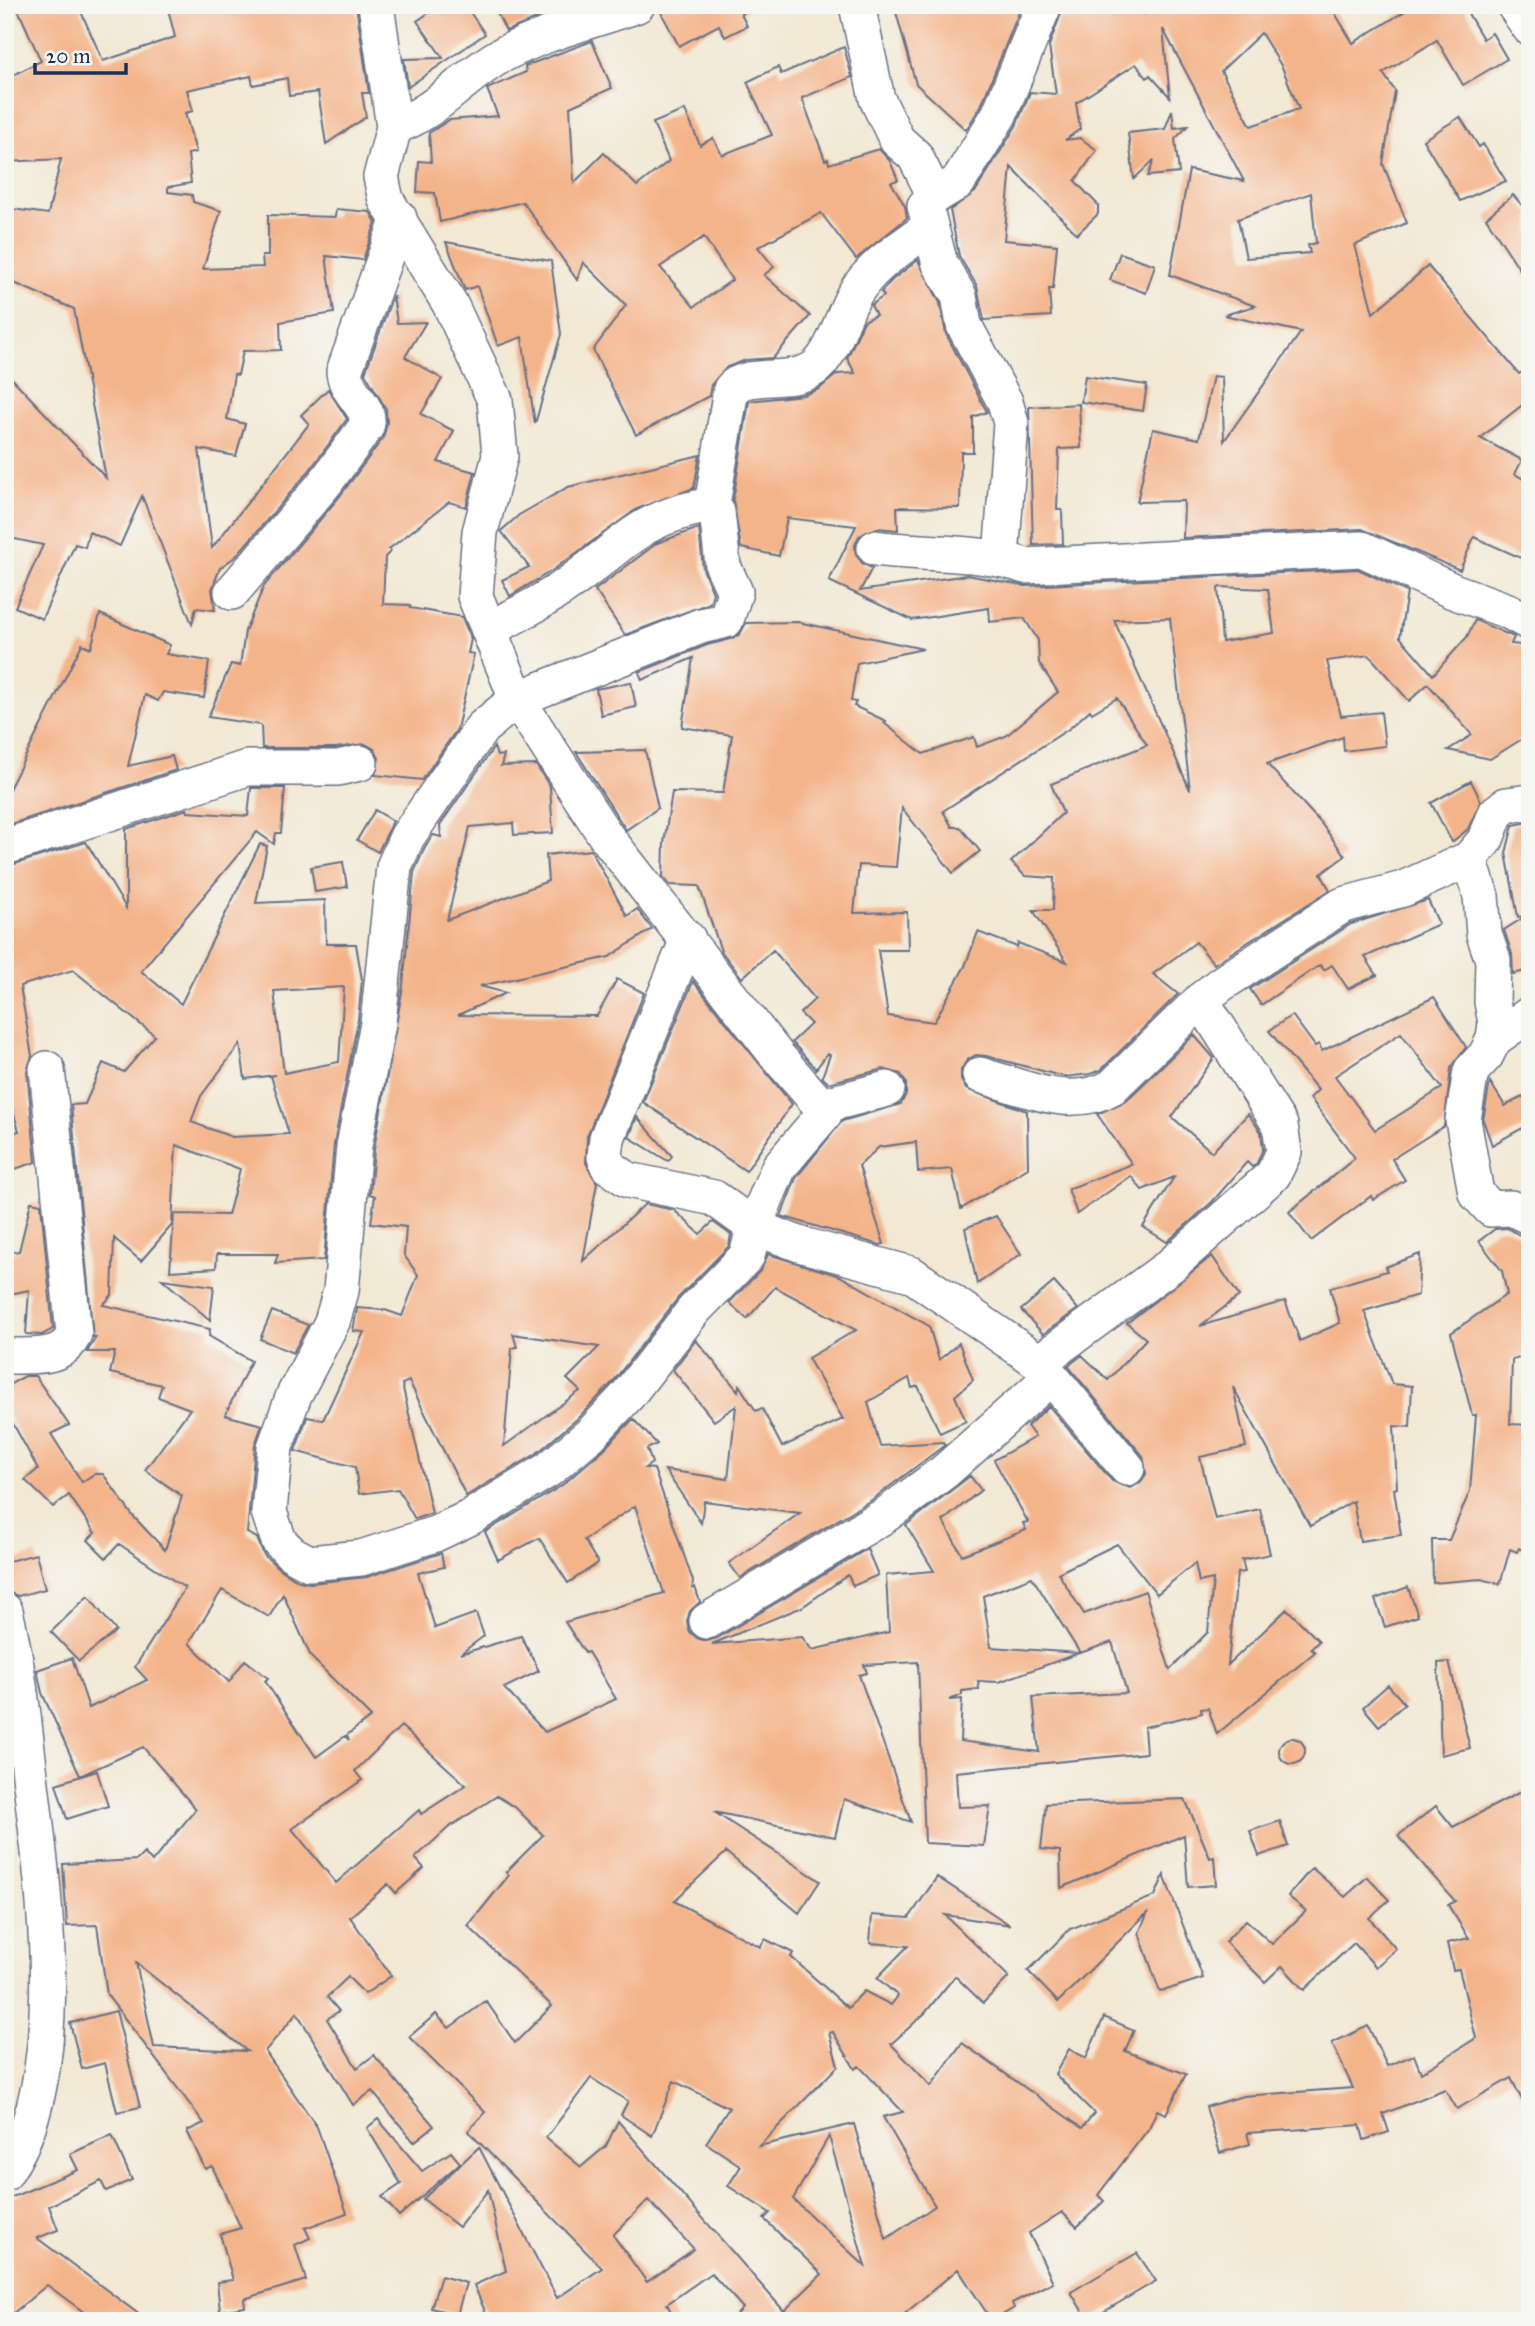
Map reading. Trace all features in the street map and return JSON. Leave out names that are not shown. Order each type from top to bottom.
[{"type":"street","points":[[376,5],[394,127],[381,177],[386,200],[450,304],[495,401],[500,456],[480,532],[475,596],[517,699],[605,835],[778,1057],[821,1105],[824,1114],[779,1167],[754,1227],[747,1256],[694,1310],[627,1396],[591,1434],[523,1487],[435,1534],[361,1558],[309,1563],[291,1553],[279,1541],[269,1512],[275,1447],[294,1395],[332,1322],[341,1291],[354,1146],[378,1023],[394,867],[407,837],[482,728],[517,699],[701,626],[726,620],[735,592],[723,566],[717,512],[712,505],[729,394],[733,386],[739,382],[789,377],[816,367],[825,355],[855,293],[873,270],[958,182],[999,115],[1044,5]]},
{"type":"street","points":[[394,127],[430,110],[477,71],[502,55],[637,5]]},
{"type":"street","points":[[857,5],[877,99],[897,140],[915,156],[932,211],[940,264],[959,296],[964,326],[1004,402],[1011,423],[1001,557]]},
{"type":"street","points":[[1514,5],[1530,28]]},
{"type":"street","points":[[232,592],[325,484],[366,427],[369,418],[365,408],[346,386],[344,372],[399,218]]},
{"type":"street","points":[[489,630],[564,587],[630,534],[676,511],[712,505]]},
{"type":"street","points":[[875,548],[921,554],[1001,557],[1025,566],[1362,549],[1453,591],[1508,611],[1530,623]]},
{"type":"street","points":[[5,847],[247,768],[338,768],[360,763]]},
{"type":"street","points":[[980,1075],[1063,1098],[1079,1100],[1096,1096],[1122,1078],[1201,1000],[1343,905],[1404,889],[1469,859],[1486,839],[1496,813],[1506,806],[1530,802]]},
{"type":"street","points":[[1469,859],[1481,896],[1484,934],[1493,960],[1494,1039],[1486,1055],[1471,1071],[1463,1120],[1476,1193],[1492,1209],[1511,1208],[1530,1217]]},
{"type":"street","points":[[688,939],[607,1138],[605,1157],[615,1174],[628,1180],[714,1198],[754,1227],[799,1244],[911,1275],[1044,1370],[1126,1468]]},
{"type":"street","points":[[707,1621],[884,1516],[944,1472],[1044,1370],[1171,1266],[1273,1175],[1284,1152],[1280,1125],[1201,1000]]},
{"type":"street","points":[[1494,1039],[1530,1014]]},
{"type":"street","points":[[5,1356],[58,1353],[74,1334],[47,1069]]},
{"type":"street","points":[[821,1105],[887,1089]]},
{"type":"street","points":[[5,1611],[16,1654],[37,1833],[48,1986],[43,2060],[33,2111],[14,2161],[5,2174]]},
{"type":"building","points":[[16,5],[78,5],[103,61],[175,37],[167,5],[356,5],[369,93],[362,93],[366,117],[326,144],[318,92],[289,96],[287,78],[253,85],[251,76],[187,90],[193,111],[185,113],[196,152],[188,154],[191,183],[168,187],[168,192],[192,195],[193,202],[221,211],[203,269],[263,267],[262,256],[268,256],[268,215],[335,217],[336,209],[370,212],[376,222],[363,260],[326,256],[334,313],[280,322],[281,350],[243,351],[238,375],[234,374],[227,419],[245,424],[236,456],[199,449],[212,548],[309,424],[301,415],[328,389],[347,419],[309,471],[236,556],[220,568],[212,589],[215,610],[196,608],[192,624],[142,496],[120,546],[89,532],[85,547],[75,544],[42,619],[15,607],[43,545],[5,537],[5,371],[106,478],[74,309],[5,279],[5,208],[48,214],[61,159],[5,162],[5,79],[41,61]]},
{"type":"building","points":[[440,5],[465,5],[485,34],[408,87],[404,59],[443,58],[417,21]]},
{"type":"building","points":[[493,5],[572,5],[506,31]]},
{"type":"building","points":[[657,5],[757,5],[741,14],[747,26],[725,37],[719,25],[679,46]]},
{"type":"building","points":[[894,5],[1022,5],[981,106],[966,130],[916,84]]},
{"type":"building","points":[[1064,5],[1135,5],[1144,14],[1152,9],[1150,5],[1330,5],[1353,43],[1415,5],[1463,5],[1483,39],[1492,33],[1507,59],[1463,85],[1437,40],[1383,73],[1395,91],[1383,164],[1407,223],[1355,245],[1373,313],[1428,266],[1519,374],[1530,367],[1530,399],[1480,438],[1522,460],[1515,474],[1530,483],[1530,562],[1474,537],[1460,570],[1362,529],[1183,538],[1184,501],[1137,502],[1153,429],[1199,439],[1213,376],[1222,377],[1224,441],[1301,332],[1224,315],[1255,306],[1170,275],[1189,170],[1244,181],[1163,29],[1170,97],[1150,75],[1147,78],[1136,64],[1076,103],[1080,129],[1065,140],[1080,138],[1097,150],[1075,181],[1098,205],[1098,214],[1077,234],[1011,167],[1004,240],[1057,245],[1053,289],[1049,289],[1051,316],[984,320],[977,286],[959,256],[950,210],[975,192],[1016,126],[1030,92],[1056,94],[1049,46]],"holes":[[[1261,33],[1282,67],[1299,109],[1251,126],[1221,71]],[[1311,193],[1316,243],[1308,245],[1310,253],[1246,258],[1238,219]]]},
{"type":"building","points":[[592,41],[612,88],[570,107],[574,183],[604,153],[637,186],[669,161],[653,123],[685,110],[700,145],[713,138],[722,155],[772,135],[747,82],[778,67],[781,74],[844,47],[852,77],[802,98],[825,160],[828,159],[829,164],[879,149],[890,161],[898,180],[891,182],[905,206],[907,218],[856,259],[821,213],[758,247],[774,267],[764,275],[810,316],[773,358],[746,360],[727,367],[711,385],[709,396],[636,435],[593,350],[626,305],[583,262],[577,280],[523,202],[440,222],[435,193],[417,192],[419,161],[431,162],[429,133],[449,120],[498,116],[487,89],[526,72],[525,66]],"holes":[[[704,237],[732,280],[694,307],[660,267]]]},
{"type":"building","points":[[1172,110],[1174,128],[1188,126],[1175,139],[1179,173],[1148,176],[1154,160],[1134,179],[1128,133],[1165,129]]},
{"type":"building","points":[[1460,117],[1479,147],[1483,144],[1506,181],[1460,201],[1423,140]]},
{"type":"building","points":[[1513,195],[1530,214],[1530,285],[1486,218]]},
{"type":"building","points":[[446,242],[551,261],[561,334],[535,424],[522,337],[498,346],[477,286],[465,290]]},
{"type":"building","points":[[1120,253],[1155,265],[1146,293],[1110,280]]},
{"type":"building","points":[[918,260],[940,303],[946,334],[987,412],[973,417],[973,452],[961,452],[960,508],[897,507],[898,530],[877,528],[859,536],[855,545],[856,555],[863,564],[872,568],[860,591],[967,575],[1026,586],[1358,569],[1407,592],[1400,637],[1433,675],[1467,637],[1475,620],[1514,637],[1511,644],[1530,646],[1530,734],[1490,759],[1448,750],[1472,735],[1428,684],[1409,701],[1369,655],[1327,661],[1341,716],[1381,712],[1385,746],[1344,751],[1343,737],[1267,764],[1320,822],[1345,856],[1321,874],[1330,890],[1214,964],[1196,942],[1153,974],[1178,994],[1101,1070],[1065,1077],[986,1056],[976,1055],[967,1060],[961,1070],[961,1080],[966,1089],[1027,1111],[1028,1168],[961,1209],[952,1169],[918,1172],[916,1142],[879,1147],[859,1166],[884,1244],[880,1245],[781,1216],[796,1178],[842,1121],[901,1104],[906,1094],[906,1083],[901,1074],[883,1069],[828,1083],[822,1077],[830,1055],[827,1054],[816,1069],[792,1042],[811,1024],[800,1013],[815,999],[773,950],[742,978],[721,951],[699,886],[670,885],[663,877],[664,843],[672,792],[723,793],[732,735],[682,727],[693,658],[642,680],[639,672],[707,645],[731,639],[740,634],[746,623],[798,622],[923,649],[857,663],[851,701],[856,702],[854,706],[886,721],[884,723],[923,754],[974,737],[977,747],[1006,736],[1058,692],[1039,663],[1038,640],[1024,618],[990,622],[989,608],[912,620],[829,581],[856,526],[787,518],[779,556],[741,548],[733,500],[749,401],[803,395],[819,389],[837,374],[855,373],[847,358],[864,321],[876,315],[871,305],[884,296],[881,292]],"holes":[[[1218,587],[1268,589],[1274,633],[1222,642]],[[1170,618],[1190,790],[1114,620]],[[1117,698],[1147,745],[1051,784],[1063,813],[1011,862],[1025,876],[1054,878],[1053,910],[1033,910],[1067,962],[1018,943],[1017,947],[978,932],[965,966],[934,1022],[888,1016],[878,950],[908,950],[907,912],[854,913],[859,865],[896,867],[902,808],[953,873],[980,851],[960,827],[952,827],[943,811],[1070,728],[1090,710],[1092,713]]]},
{"type":"building","points":[[393,295],[397,323],[426,322],[405,357],[442,379],[421,414],[454,431],[438,462],[475,472],[466,507],[449,502],[389,549],[391,551],[385,557],[383,604],[410,605],[410,608],[462,617],[471,639],[468,653],[474,654],[457,729],[422,780],[375,775],[379,758],[374,749],[365,744],[336,748],[262,748],[261,725],[208,717],[231,664],[240,666],[245,631],[264,586],[340,496],[383,438],[387,423],[386,409],[365,373]]},
{"type":"building","points":[[1085,376],[1147,385],[1143,411],[1081,402]]},
{"type":"building","points":[[1079,404],[1081,448],[1059,449],[1057,510],[1062,510],[1063,544],[1033,545],[1029,407]]},
{"type":"building","points":[[700,455],[694,488],[637,509],[553,570],[510,596],[502,580],[529,567],[501,531],[519,515],[568,487]]},
{"type":"building","points":[[699,528],[703,569],[713,593],[710,603],[625,635],[595,590],[657,543]]},
{"type":"building","points":[[100,614],[170,645],[166,654],[209,661],[204,698],[163,692],[158,701],[145,695],[128,766],[172,756],[176,770],[5,826],[5,797],[82,644],[91,648]]},
{"type":"building","points":[[631,682],[636,707],[601,715],[596,689]]},
{"type":"building","points":[[494,747],[497,756],[504,755],[501,766],[536,765],[550,787],[553,833],[514,835],[513,823],[470,827],[447,920],[548,881],[546,855],[591,850],[627,916],[637,909],[652,929],[609,957],[480,986],[506,993],[458,1015],[597,1016],[617,979],[644,993],[587,1136],[586,1163],[597,1183],[583,1261],[645,1204],[674,1210],[700,1234],[713,1222],[731,1235],[729,1246],[678,1298],[612,1383],[577,1419],[536,1454],[466,1496],[409,1381],[402,1384],[432,1513],[415,1519],[398,1489],[359,1494],[355,1467],[295,1451],[307,1417],[323,1420],[364,1332],[353,1331],[357,1308],[385,1310],[402,1316],[418,1275],[404,1255],[406,1227],[371,1223],[375,1196],[370,1194],[374,1149],[403,986],[414,872],[433,835],[441,837],[440,825]],"holes":[[[513,1334],[599,1347],[567,1379],[580,1391],[504,1446],[512,1348],[517,1347]]]},
{"type":"building","points":[[645,750],[658,808],[626,830],[576,752]]},
{"type":"building","points":[[1471,781],[1481,801],[1468,829],[1452,842],[1431,803]]},
{"type":"building","points":[[251,788],[285,788],[281,833],[276,833],[274,844],[257,832],[141,971],[181,1004],[260,844],[267,846],[256,903],[325,900],[326,944],[356,944],[362,980],[358,1020],[334,1144],[324,1260],[275,1263],[278,1254],[217,1254],[216,1268],[170,1271],[174,1214],[228,1215],[240,1169],[176,1145],[172,1225],[141,1261],[114,1238],[112,1295],[103,1305],[210,1329],[209,1336],[251,1361],[225,1415],[262,1425],[255,1445],[247,1533],[257,1538],[264,1555],[299,1581],[311,1583],[367,1577],[441,1553],[444,1567],[418,1573],[435,1628],[476,1613],[484,1636],[460,1654],[521,1636],[539,1671],[504,1688],[545,1732],[616,1699],[588,1652],[585,1653],[565,1622],[664,1593],[635,1506],[584,1540],[598,1563],[568,1583],[539,1538],[498,1560],[485,1532],[561,1486],[604,1449],[633,1419],[657,1444],[647,1449],[652,1463],[645,1468],[654,1469],[693,1581],[692,1589],[695,1587],[700,1602],[690,1611],[687,1621],[689,1631],[697,1638],[707,1641],[717,1638],[867,1549],[878,1575],[853,1586],[848,1575],[802,1607],[712,1644],[802,1637],[812,1650],[889,1632],[886,1575],[934,1571],[906,1525],[970,1476],[981,1490],[943,1521],[962,1555],[1026,1530],[1023,1523],[1028,1522],[994,1460],[1035,1437],[1027,1426],[1049,1406],[1112,1481],[1130,1488],[1140,1483],[1146,1474],[1143,1456],[1068,1366],[1082,1355],[1108,1380],[1146,1339],[1127,1323],[1212,1256],[1239,1296],[1200,1326],[1285,1301],[1300,1341],[1340,1323],[1330,1288],[1387,1271],[1385,1267],[1420,1254],[1418,1295],[1364,1311],[1392,1384],[1412,1386],[1410,1427],[1394,1426],[1397,1488],[1394,1489],[1401,1535],[1360,1541],[1353,1501],[1310,1526],[1233,1387],[1246,1447],[1200,1457],[1215,1519],[1260,1509],[1270,1554],[1242,1560],[1245,1572],[1237,1573],[1228,1665],[1287,1609],[1319,1641],[1311,1649],[1315,1652],[1217,1734],[1208,1708],[1201,1709],[1202,1713],[1144,1727],[1146,1753],[956,1772],[958,1807],[990,1806],[984,1846],[925,1843],[918,1662],[864,1665],[867,1673],[859,1675],[911,1822],[844,1799],[835,1837],[714,1812],[820,1881],[799,1913],[726,1852],[674,1901],[760,1947],[765,1939],[793,1953],[791,1957],[848,2008],[864,1991],[891,2005],[898,1996],[877,1978],[908,1946],[870,1943],[872,1915],[909,1918],[937,1877],[1010,1925],[945,1915],[1009,1977],[983,2003],[955,1976],[925,2013],[891,2044],[931,2086],[962,2043],[1082,2128],[1094,2113],[1055,2074],[1069,2049],[1086,2058],[1104,2017],[1134,2030],[1125,2051],[1186,2074],[1166,2114],[1157,2110],[1149,2128],[1098,2195],[1104,2201],[1077,2227],[1062,2212],[1029,2233],[1053,2282],[1012,2303],[1014,2308],[992,2321],[958,2269],[896,2321],[731,2321],[743,2308],[711,2273],[667,2304],[676,2321],[489,2321],[474,2285],[506,2271],[488,2190],[459,2227],[423,2199],[479,2147],[557,2298],[602,2268],[468,2131],[485,2112],[409,2037],[436,2014],[449,2028],[486,2001],[515,2043],[552,2006],[468,1926],[509,1875],[506,1872],[543,1835],[516,1808],[497,1796],[448,1828],[415,1858],[424,1868],[396,1893],[388,1884],[350,1917],[391,1976],[365,1994],[348,1977],[327,1997],[339,2011],[327,2019],[357,2068],[374,2055],[434,2126],[414,2142],[372,2091],[353,2105],[297,2013],[265,2051],[317,2127],[347,2213],[305,2228],[310,2238],[295,2245],[306,2280],[244,2299],[245,2307],[220,2311],[217,2282],[233,2280],[220,2234],[241,2228],[212,2166],[205,2169],[187,2131],[204,2123],[107,1995],[97,1925],[67,1926],[63,1864],[137,1860],[144,1853],[152,1862],[196,1809],[143,1747],[80,1776],[42,1693],[37,1670],[72,1658],[89,1708],[147,1680],[135,1667],[185,1588],[119,1544],[106,1558],[88,1540],[95,1533],[69,1495],[53,1507],[25,1480],[38,1469],[5,1409],[5,1387],[25,1376],[35,1376],[69,1425],[51,1434],[82,1482],[94,1474],[103,1474],[133,1516],[165,1550],[182,1496],[145,1470],[190,1409],[158,1397],[162,1385],[110,1373],[115,1352],[87,1352],[96,1337],[93,1337],[71,1105],[85,1104],[103,1063],[124,1072],[155,1036],[73,970],[20,986],[32,1056],[27,1071],[36,1162],[12,1170],[5,1151],[5,1135],[19,1131],[5,1084],[5,867],[86,842],[126,908],[126,829],[187,809],[188,812],[248,816]],"holes":[[[344,987],[339,1062],[284,1073],[274,991]],[[240,1044],[245,1079],[275,1075],[271,1076],[289,1134],[232,1137],[191,1122],[201,1096]],[[1117,1544],[1157,1594],[1195,1563],[1199,1582],[1213,1579],[1208,1632],[1170,1670],[1145,1591],[1084,1614],[1058,1573]],[[1032,1577],[1080,1653],[1112,1642],[1127,1693],[1033,1697],[1039,1752],[960,1741],[962,1699],[949,1700],[962,1695],[962,1691],[979,1689],[978,1681],[999,1682],[1079,1653],[991,1647],[983,1596]],[[222,1590],[269,1617],[283,1594],[311,1657],[371,1717],[347,1735],[349,1740],[345,1736],[316,1757],[265,1681],[268,1678],[245,1660],[229,1682],[189,1643]],[[401,1726],[466,1785],[421,1814],[419,1810],[336,1883],[292,1829],[362,1780],[355,1771]],[[136,1963],[247,2051],[154,2047]],[[833,2032],[855,2069],[859,2066],[903,2112],[883,2117],[935,2206],[886,2239],[854,2124],[759,2146],[838,2066],[829,2033]],[[591,2078],[628,2101],[621,2115],[652,2136],[674,2081],[729,2108],[706,2143],[741,2166],[728,2186],[770,2213],[764,2219],[822,2274],[784,2311],[618,2121],[606,2146],[581,2167],[546,2138]],[[829,2136],[865,2266],[793,2199]],[[648,2200],[694,2249],[647,2282],[613,2235]]]},
{"type":"building","points":[[375,810],[393,821],[378,852],[357,840]]},
{"type":"building","points":[[1530,822],[1530,970],[1513,974],[1512,954],[1504,930],[1526,916],[1518,917],[1506,853],[1513,825]]},
{"type":"building","points":[[343,862],[347,887],[315,892],[311,867]]},
{"type":"building","points":[[1428,900],[1439,924],[1365,957],[1377,975],[1348,989],[1332,965],[1324,970],[1320,965],[1261,1005],[1250,989],[1351,924]]},
{"type":"building","points":[[693,981],[792,1104],[746,1171],[643,1102]]},
{"type":"building","points":[[1434,997],[1466,1047],[1451,1068],[1444,1126],[1392,1159],[1405,1180],[1373,1200],[1371,1196],[1311,1241],[1289,1212],[1355,1158],[1310,1098],[1318,1090],[1269,1031],[1292,1015],[1315,1046],[1319,1044],[1322,1051]],"holes":[[[1401,1033],[1442,1088],[1375,1130],[1335,1076]]]},
{"type":"building","points":[[1194,1035],[1214,1058],[1172,1117],[1212,1152],[1248,1114],[1261,1132],[1263,1149],[1257,1163],[1252,1167],[1247,1162],[1212,1202],[1167,1242],[1143,1227],[1174,1177],[1142,1190],[1131,1176],[1077,1214],[1068,1189],[1132,1164],[1097,1114],[1126,1101]]},
{"type":"building","points":[[1490,1082],[1505,1106],[1530,1093],[1530,1124],[1492,1145],[1483,1120]]},
{"type":"building","points":[[637,1117],[672,1156],[668,1161],[629,1137]]},
{"type":"building","points":[[31,1202],[41,1204],[53,1329],[42,1335],[26,1334],[29,1290],[5,1295],[5,1253],[19,1251]]},
{"type":"building","points":[[996,1216],[1021,1254],[977,1284],[965,1228]]},
{"type":"building","points":[[1507,1228],[1530,1241],[1530,1355],[1512,1360],[1510,1424],[1530,1425],[1530,1554],[1519,1548],[1517,1552],[1510,1549],[1500,1584],[1481,1579],[1433,1583],[1432,1540],[1449,1540],[1470,1491],[1476,1415],[1472,1415],[1451,1333],[1507,1294],[1502,1271],[1479,1241],[1495,1229]]},
{"type":"building","points":[[768,1254],[840,1276],[929,1326],[939,1360],[959,1343],[973,1380],[955,1396],[966,1421],[940,1433],[918,1386],[912,1388],[909,1378],[868,1402],[880,1446],[943,1442],[945,1445],[873,1499],[740,1578],[729,1563],[800,1513],[704,1501],[701,1523],[665,1470],[728,1479],[736,1406],[714,1421],[673,1370],[696,1340],[738,1391],[739,1385],[756,1411],[762,1408],[782,1447],[843,1419],[808,1358],[856,1330],[775,1287],[747,1319],[729,1303],[761,1270]]},
{"type":"building","points":[[162,1279],[214,1286],[210,1320]]},
{"type":"building","points":[[1054,1282],[1078,1309],[1043,1334],[1021,1310]]},
{"type":"building","points":[[272,1311],[308,1325],[293,1353],[260,1339]]},
{"type":"building","points":[[36,1554],[45,1589],[18,1596],[7,1592],[5,1562]]},
{"type":"building","points":[[1408,1587],[1418,1616],[1385,1627],[1375,1599]]},
{"type":"building","points":[[88,1596],[116,1631],[79,1661],[51,1632]]},
{"type":"building","points":[[1449,1662],[1470,1748],[1441,1755],[1438,1663]]},
{"type":"building","points":[[1388,1685],[1405,1704],[1379,1726],[1363,1707]]},
{"type":"building","points":[[1292,1738],[1301,1742],[1305,1751],[1301,1760],[1292,1764],[1283,1760],[1279,1751],[1283,1742]]},
{"type":"building","points":[[97,1771],[108,1806],[67,1819],[56,1784]]},
{"type":"building","points":[[1530,1787],[1530,2116],[1511,2078],[1457,2109],[1445,2089],[1383,2114],[1389,2132],[1364,2140],[1360,2125],[1247,2133],[1250,2144],[1220,2153],[1206,2107],[1243,2096],[1353,2088],[1332,2043],[1368,2026],[1387,2066],[1414,2055],[1421,2073],[1476,2038],[1459,1969],[1453,1970],[1447,1943],[1469,1938],[1448,1905],[1455,1901],[1398,1836],[1436,1806],[1453,1827]]},
{"type":"building","points":[[1185,1799],[1210,1858],[1214,1857],[1216,1885],[1188,1887],[1184,1835],[1061,1888],[1060,1851],[1041,1849],[1046,1804]]},
{"type":"building","points":[[1280,1821],[1288,1846],[1259,1856],[1250,1831]]},
{"type":"building","points":[[1312,1868],[1345,1897],[1367,1877],[1389,1900],[1369,1918],[1396,1949],[1376,1967],[1354,1943],[1304,1990],[1282,1966],[1265,1982],[1225,1942],[1246,1920],[1272,1944],[1306,1911],[1288,1896]]},
{"type":"building","points":[[1164,1875],[1203,1978],[1160,1992],[1139,1933],[1148,1912],[1058,2002],[1028,1971],[1070,1929],[1155,1896]]},
{"type":"building","points":[[116,2011],[140,2107],[117,2112],[105,2063],[82,2069],[70,2023]]},
{"type":"building","points":[[378,2119],[422,2171],[451,2152],[460,2163],[399,2216],[382,2197],[401,2184],[367,2128]]},
{"type":"building","points":[[112,2135],[132,2180],[106,2191],[101,2181],[49,2206],[58,2230],[37,2238],[148,2321],[96,2321],[47,2285],[5,2320],[5,2200],[78,2170],[70,2154]]},
{"type":"building","points":[[1137,2253],[1156,2281],[1088,2321],[1071,2292]]},
{"type":"building","points":[[441,2276],[466,2283],[457,2315],[431,2308]]}]
